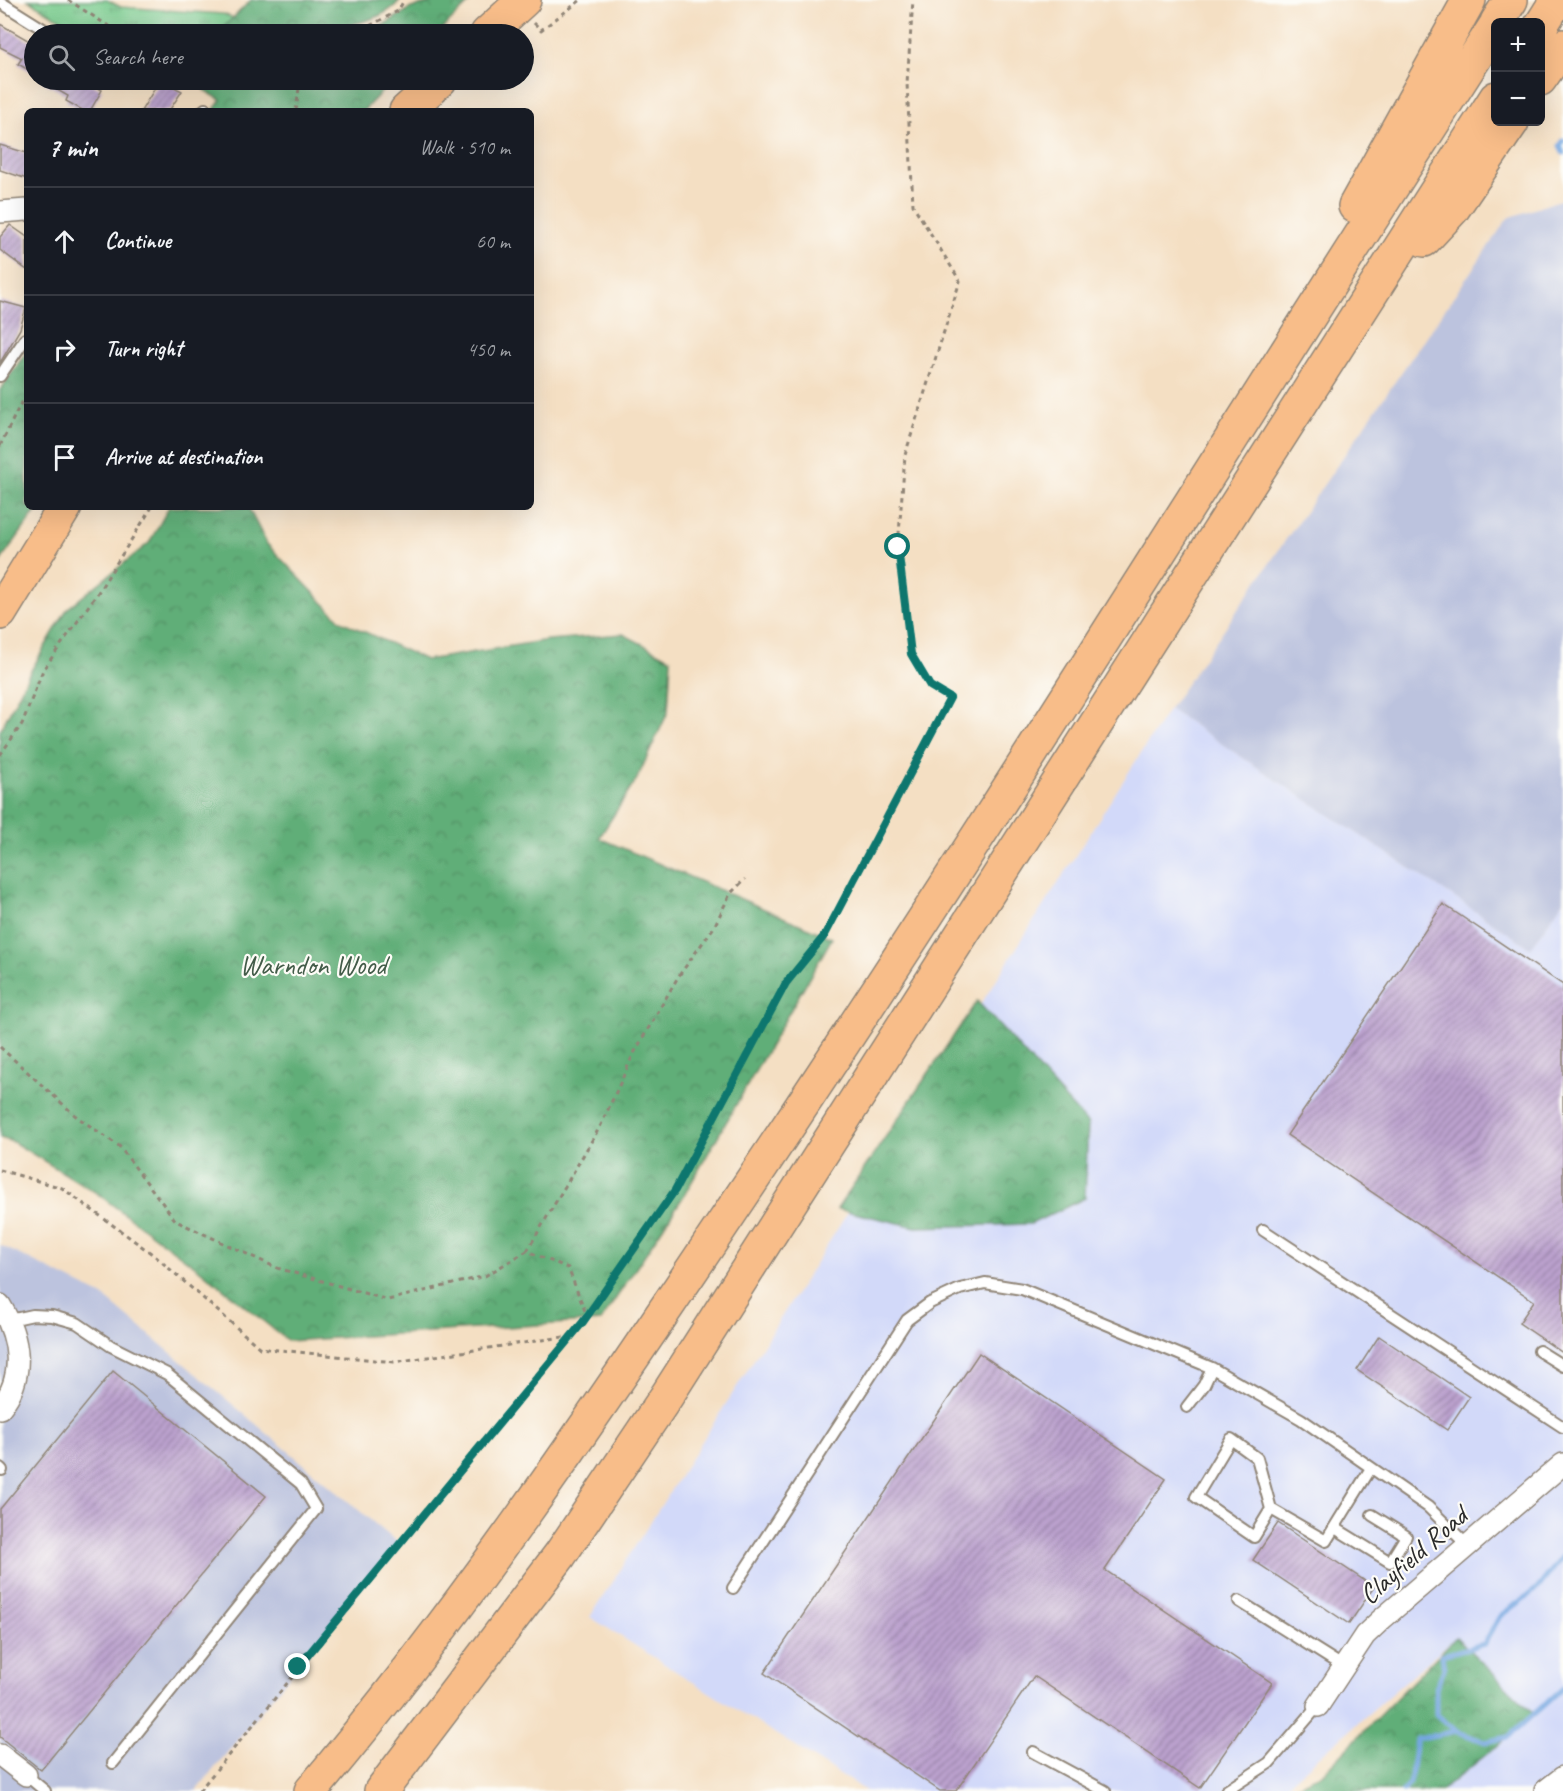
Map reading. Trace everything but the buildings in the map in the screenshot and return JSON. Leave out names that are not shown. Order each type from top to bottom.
[{"type":"main road","points":[[498,24],[524,0]]},
{"type":"main road","points":[[1281,357],[1355,205],[1469,0]]},
{"type":"main road","points":[[1500,18],[1511,0]]},
{"type":"main road","points":[[1545,19],[1557,0]]},
{"type":"main road","points":[[311,1791],[361,1732],[521,1519],[639,1349],[883,985],[1281,357],[1491,32]]},
{"type":"main road","points":[[1545,72],[1563,45]]},
{"type":"main road","points":[[409,108],[429,90]]},
{"type":"main road","points":[[381,1791],[561,1555],[666,1397],[1491,106]]},
{"type":"main road","points":[[1368,301],[1452,210],[1509,126]]},
{"type":"main road","points":[[0,613],[63,510]]},
{"type":"street","points":[[0,212],[24,210]]},
{"type":"street","points":[[0,1408],[10,1397],[19,1364],[17,1342],[5,1312]]},
{"type":"street","name":"Clayfield Road","points":[[1318,1706],[1374,1627],[1563,1464]]},
{"type":"street","points":[[0,1755],[26,1775]]},
{"type":"street","points":[[1545,1791],[1563,1777]]},
{"type":"lane","points":[[0,2],[35,24]]},
{"type":"lane","points":[[0,376],[24,340]]},
{"type":"lane","points":[[1263,1230],[1563,1427]]},
{"type":"lane","points":[[733,1588],[907,1320],[930,1304],[960,1289],[985,1283],[1022,1290],[1212,1368],[1301,1419],[1428,1507],[1467,1545]]},
{"type":"lane","points":[[5,1312],[52,1316],[77,1323],[111,1346],[167,1374],[301,1484],[316,1509],[113,1763]]},
{"type":"lane","points":[[1539,1351],[1563,1366]]},
{"type":"lane","points":[[1187,1407],[1204,1384],[1212,1368]]},
{"type":"lane","points":[[1271,1509],[1254,1537],[1196,1497],[1231,1439],[1257,1458],[1271,1509],[1326,1541],[1371,1468]]},
{"type":"lane","points":[[1335,1528],[1390,1562],[1406,1536],[1372,1515]]},
{"type":"lane","points":[[1239,1601],[1344,1667]]},
{"type":"lane","points":[[1226,1791],[1269,1763],[1318,1706]]},
{"type":"lane","points":[[1033,1752],[1105,1791]]},
{"type":"lane","points":[[26,1775],[45,1791]]},
{"type":"path","points":[[68,0],[106,24]]},
{"type":"path","points":[[373,24],[399,10],[404,0]]},
{"type":"path","points":[[541,30],[581,0]]},
{"type":"path","points":[[199,1791],[587,1316],[675,1190],[786,983],[825,935],[950,698],[930,686],[911,654],[898,547],[905,454],[960,281],[913,205],[907,83],[913,0]]},
{"type":"path","points":[[297,108],[299,90]]},
{"type":"path","points":[[0,446],[24,400]]},
{"type":"path","points":[[0,755],[22,724],[43,670],[103,584],[150,510]]},
{"type":"path","points":[[0,1047],[77,1117],[119,1146],[176,1221],[277,1268],[388,1300],[484,1276],[527,1251],[601,1125],[633,1055],[678,977],[714,927],[730,894],[745,879]]},
{"type":"path","points":[[0,1170],[62,1188],[155,1256],[260,1348],[394,1362],[571,1336]]},
{"type":"path","points":[[527,1251],[568,1268],[587,1316]]},
{"type":"shaded area","points":[[1563,199],[1563,901],[1531,948],[1169,709],[1508,218]]},
{"type":"shaded area","points":[[1169,709],[1531,948],[1563,901],[1563,1791],[1441,1791],[1535,1715],[1456,1637],[1280,1791],[866,1791],[590,1617]]},
{"type":"shaded area","points":[[0,1245],[103,1296],[398,1543],[196,1791],[0,1791]]},
{"type":"green space","points":[[28,0],[107,0],[121,7],[223,14],[234,18],[228,24],[68,24]]},
{"type":"green space","points":[[251,0],[400,0],[387,12],[350,24],[227,24]]},
{"type":"green space","points":[[442,0],[472,0],[447,24],[385,24],[411,8]]},
{"type":"green space","points":[[204,90],[383,90],[366,108],[215,108],[221,100]]},
{"type":"green space","points":[[24,355],[24,510],[37,510],[0,562],[0,390]]},
{"type":"green space","name":"Warndon Wood","points":[[167,510],[250,510],[267,544],[341,621],[426,660],[548,640],[623,634],[671,659],[668,712],[637,779],[599,838],[832,938],[683,1197],[601,1321],[288,1341],[200,1270],[95,1192],[13,1142],[0,1138],[0,731],[29,674],[67,609],[149,543]]},
{"type":"green space","points":[[977,1001],[1088,1124],[1085,1198],[1031,1224],[916,1227],[837,1209]]},
{"type":"green space","points":[[1456,1637],[1535,1715],[1441,1791],[1286,1791],[1322,1774]]},
{"type":"waterway","points":[[1563,141],[1560,146],[1563,153]]},
{"type":"waterway","points":[[1403,1791],[1410,1783],[1416,1739],[1456,1731],[1436,1714],[1436,1688],[1444,1669],[1442,1655],[1484,1644],[1500,1616],[1538,1588],[1563,1556]]},
{"type":"waterway","points":[[1456,1731],[1485,1742],[1508,1737],[1563,1688]]},
{"type":"route","points":[[298,1667],[583,1322],[675,1190],[786,983],[825,935],[950,698],[930,686],[911,654],[898,547]]}]
